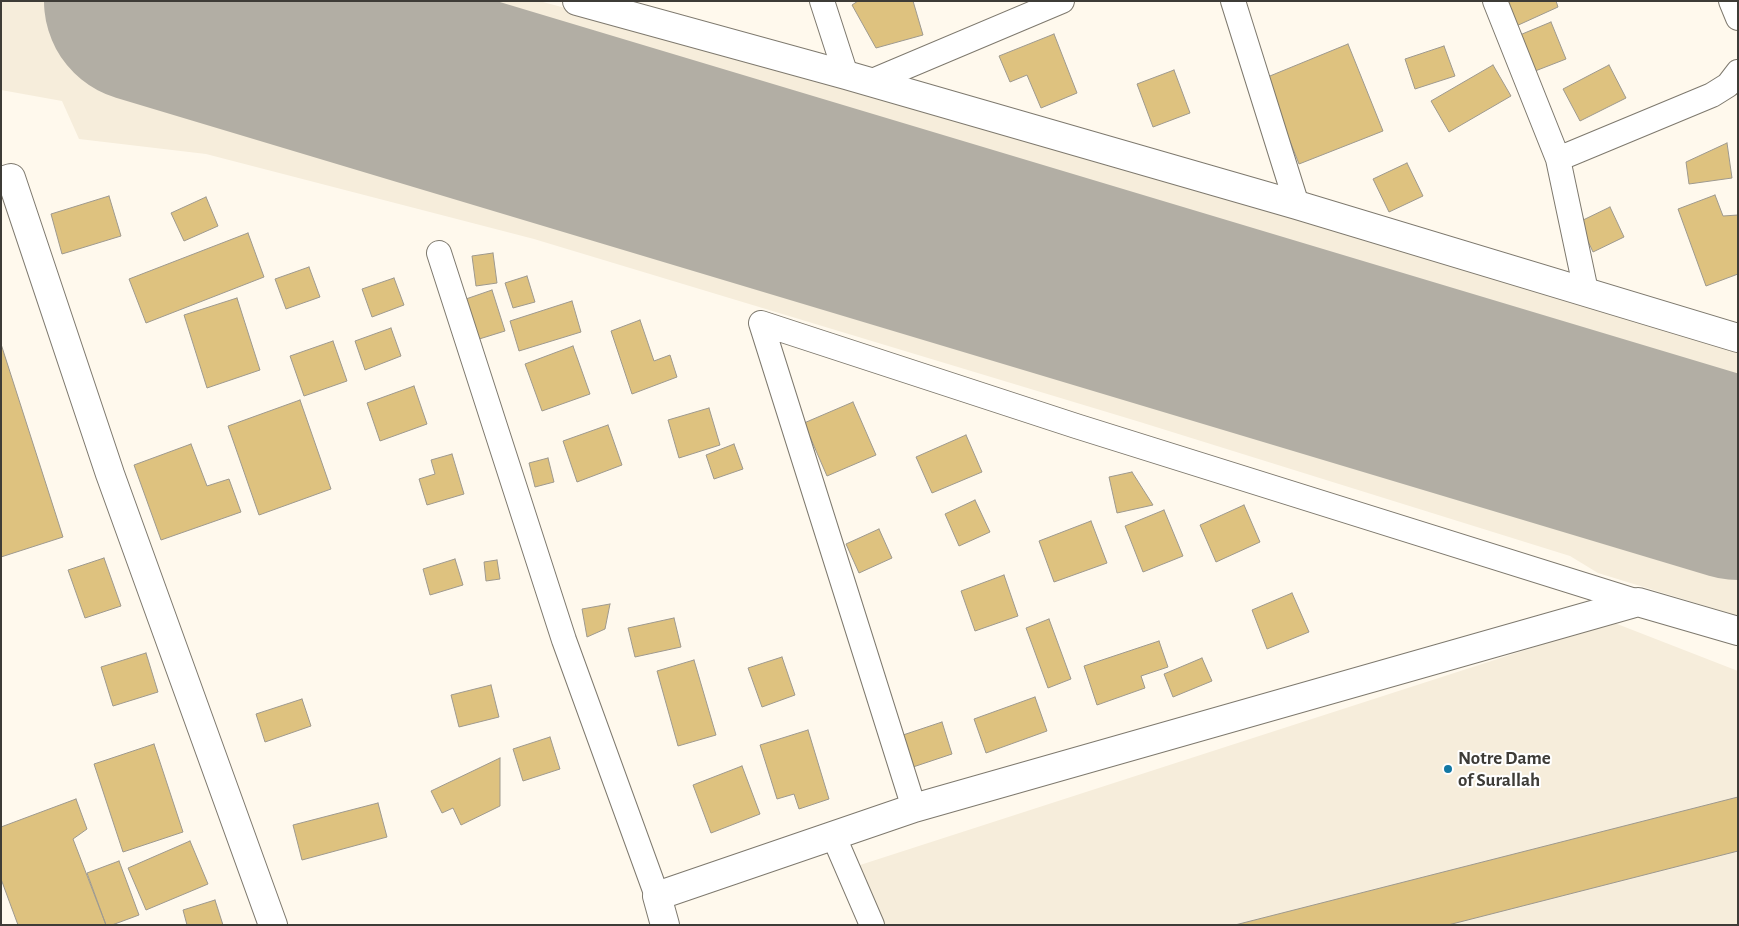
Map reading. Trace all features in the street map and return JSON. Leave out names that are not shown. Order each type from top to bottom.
[{"type":"street","points":[[577,1],[858,79],[1297,205],[1738,338]]},
{"type":"street","points":[[822,1],[858,79]]},
{"type":"street","points":[[858,79],[1062,1]]},
{"type":"street","points":[[1233,1],[1297,205]]},
{"type":"street","points":[[1495,1],[1558,159],[1586,291]]},
{"type":"street","points":[[1730,1],[1738,18]]},
{"type":"street","points":[[1558,159],[1712,95],[1728,85],[1738,72]]},
{"type":"street","points":[[1,181],[11,178],[110,474],[273,925]]},
{"type":"street","points":[[439,253],[564,640],[657,896],[665,925]]},
{"type":"street","points":[[914,808],[761,323],[1076,426],[1738,632]]},
{"type":"street","points":[[657,896],[834,837],[914,808],[1638,602]]},
{"type":"street","points":[[834,837],[872,925]]},
{"type":"shaded area","points":[[1,1],[539,1],[815,74],[1738,351],[1738,616],[1598,573],[1570,556],[1140,422],[534,239],[206,154],[79,139],[62,101],[1,90]]},
{"type":"shaded area","name":"Notre Dame of Surallah","points":[[1612,622],[1738,671],[1738,925],[883,925],[857,866]]},
{"type":"building","points":[[858,1],[913,1],[923,35],[876,48],[852,5]]},
{"type":"building","points":[[1503,1],[1556,1],[1558,7],[1514,27]]},
{"type":"building","points":[[1551,22],[1566,59],[1530,73],[1515,37]]},
{"type":"building","points":[[1054,34],[1077,93],[1041,108],[1027,75],[1010,82],[999,56]]},
{"type":"building","points":[[1348,44],[1383,131],[1299,164],[1265,78]]},
{"type":"building","points":[[1444,46],[1455,76],[1415,89],[1405,59]]},
{"type":"building","points":[[1493,65],[1511,96],[1449,132],[1431,101]]},
{"type":"building","points":[[1609,65],[1626,98],[1580,121],[1563,89]]},
{"type":"building","points":[[1174,70],[1190,113],[1153,127],[1137,84]]},
{"type":"building","points":[[1727,143],[1732,178],[1689,184],[1686,162]]},
{"type":"building","points":[[1407,163],[1423,196],[1389,212],[1373,179]]},
{"type":"building","points":[[1715,195],[1723,216],[1738,215],[1738,274],[1706,286],[1678,209]]},
{"type":"building","points":[[109,196],[121,236],[62,254],[51,214]]},
{"type":"building","points":[[206,197],[218,226],[184,241],[171,213]]},
{"type":"building","points":[[1610,207],[1624,237],[1593,252],[1579,222]]},
{"type":"building","points":[[248,233],[264,277],[146,323],[129,279]]},
{"type":"building","points":[[493,253],[497,283],[476,286],[472,256]]},
{"type":"building","points":[[309,267],[320,297],[286,309],[275,279]]},
{"type":"building","points":[[527,276],[535,302],[513,308],[505,283]]},
{"type":"building","points":[[394,278],[404,305],[372,317],[362,289]]},
{"type":"building","points":[[492,290],[505,331],[476,340],[463,300]]},
{"type":"building","points":[[237,298],[260,370],[207,388],[184,315]]},
{"type":"building","points":[[572,301],[581,332],[519,351],[510,321]]},
{"type":"building","points":[[640,320],[654,361],[670,355],[677,377],[632,394],[611,331]]},
{"type":"building","points":[[391,328],[401,356],[365,370],[355,341]]},
{"type":"building","points":[[333,341],[347,381],[304,396],[290,356]]},
{"type":"building","points":[[1,344],[63,537],[1,557]]},
{"type":"building","points":[[573,346],[590,394],[542,411],[525,364]]},
{"type":"building","points":[[414,386],[427,424],[380,441],[367,403]]},
{"type":"building","points":[[300,400],[331,489],[259,515],[228,426]]},
{"type":"building","points":[[853,402],[876,455],[827,476],[804,423]]},
{"type":"building","points":[[709,408],[720,445],[679,458],[668,420]]},
{"type":"building","points":[[608,425],[622,465],[577,482],[563,441]]},
{"type":"building","points":[[966,435],[982,472],[932,493],[916,457]]},
{"type":"building","points":[[191,444],[207,486],[229,479],[241,512],[161,540],[134,465]]},
{"type":"building","points":[[734,444],[743,469],[714,479],[706,455]]},
{"type":"building","points":[[452,454],[464,494],[427,505],[419,479],[435,474],[431,460]]},
{"type":"building","points":[[548,458],[554,482],[535,487],[529,463]]},
{"type":"building","points":[[1132,472],[1153,505],[1117,513],[1109,477]]},
{"type":"building","points":[[975,500],[990,532],[959,546],[945,514]]},
{"type":"building","points":[[1244,505],[1260,542],[1216,562],[1200,525]]},
{"type":"building","points":[[1164,510],[1183,556],[1143,572],[1125,526]]},
{"type":"building","points":[[1091,521],[1107,563],[1054,582],[1039,541]]},
{"type":"building","points":[[879,529],[892,558],[859,573],[846,544]]},
{"type":"building","points":[[104,558],[121,606],[85,618],[68,570]]},
{"type":"building","points":[[455,559],[463,585],[430,595],[423,569]]},
{"type":"building","points":[[497,560],[500,579],[486,581],[484,562]]},
{"type":"building","points":[[1004,575],[1018,616],[975,631],[961,591]]},
{"type":"building","points":[[1292,593],[1309,632],[1267,649],[1252,610]]},
{"type":"building","points":[[610,604],[605,629],[587,637],[582,609]]},
{"type":"building","points":[[674,618],[681,647],[635,657],[628,628]]},
{"type":"building","points":[[1049,619],[1071,679],[1048,688],[1026,628]]},
{"type":"building","points":[[1159,641],[1168,667],[1141,676],[1145,688],[1097,705],[1084,666]]},
{"type":"building","points":[[146,653],[158,692],[113,706],[101,667]]},
{"type":"building","points":[[782,657],[795,695],[762,707],[748,668]]},
{"type":"building","points":[[1202,658],[1212,681],[1173,697],[1164,674]]},
{"type":"building","points":[[694,660],[716,735],[678,746],[657,671]]},
{"type":"building","points":[[491,685],[499,717],[459,727],[451,695]]},
{"type":"building","points":[[1035,697],[1047,731],[986,753],[974,719]]},
{"type":"building","points":[[302,699],[311,726],[265,742],[256,714]]},
{"type":"building","points":[[942,722],[952,754],[907,769],[903,735]]},
{"type":"building","points":[[808,730],[829,799],[799,809],[794,794],[777,799],[760,745]]},
{"type":"building","points":[[550,737],[560,769],[523,781],[513,749]]},
{"type":"building","points":[[154,744],[183,832],[123,852],[94,764]]},
{"type":"building","points":[[500,758],[500,806],[461,825],[453,808],[442,813],[431,791]]},
{"type":"building","points":[[742,766],[760,814],[711,833],[693,785]]},
{"type":"building","points":[[1738,797],[1738,851],[1448,925],[1235,925]]},
{"type":"building","points":[[76,799],[87,829],[73,839],[106,925],[18,925],[1,879],[1,827]]},
{"type":"building","points":[[378,803],[387,837],[302,860],[293,825]]},
{"type":"building","points":[[190,841],[208,884],[146,910],[128,868]]},
{"type":"building","points":[[119,861],[139,915],[112,925],[106,925],[87,873]]},
{"type":"building","points":[[215,900],[223,925],[187,925],[183,910]]},
{"type":"runway","points":[[145,1],[1738,479]]},
{"type":"place","name":"Notre Dame of Surallah","points":[[1448,769]]}]
